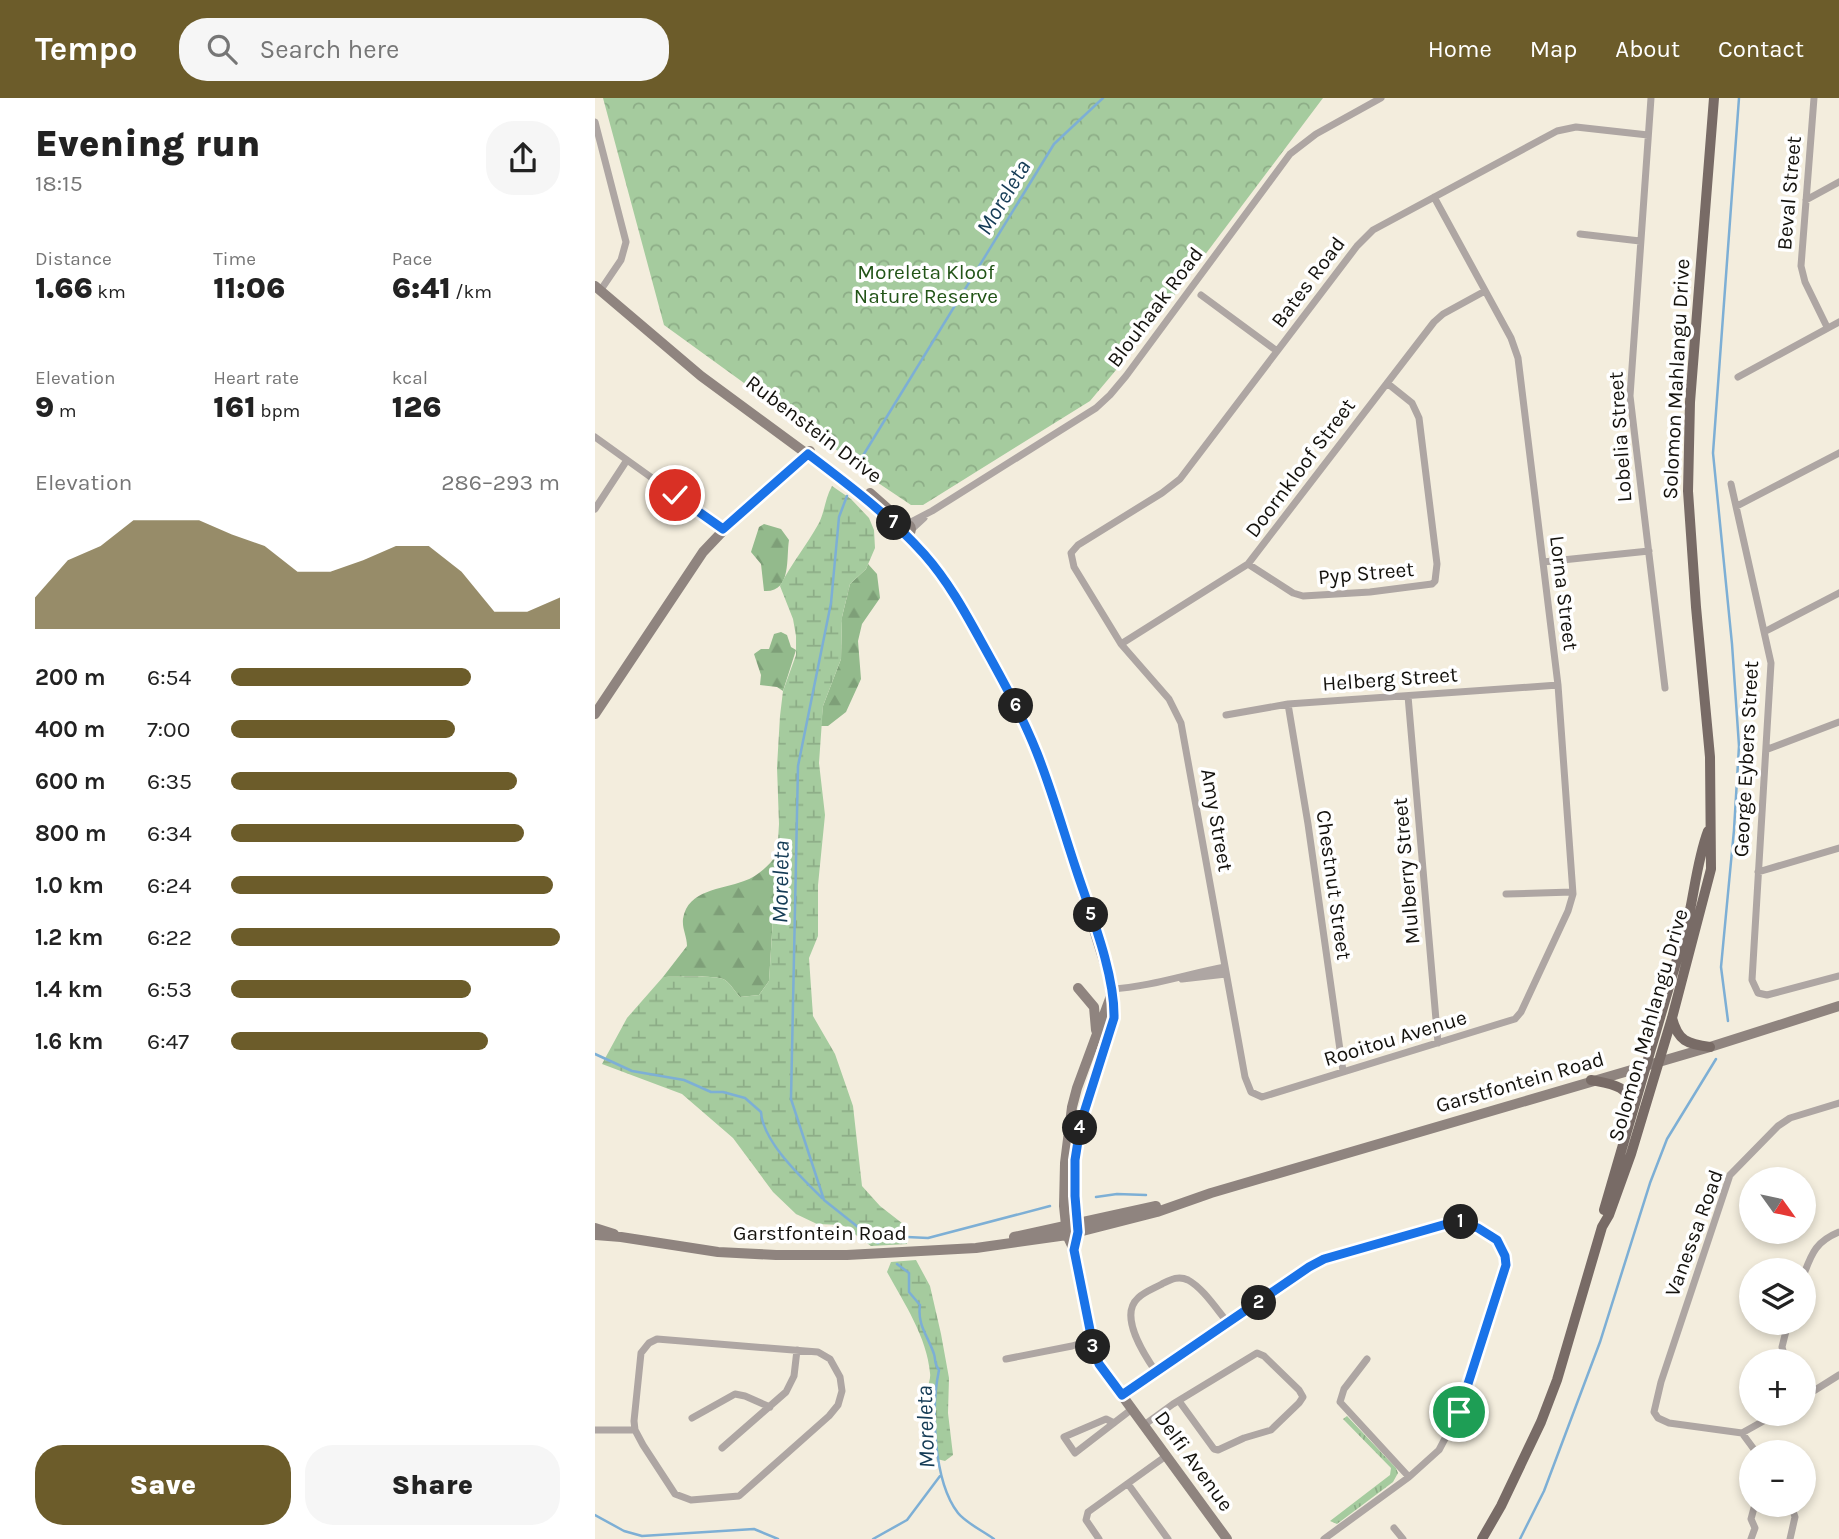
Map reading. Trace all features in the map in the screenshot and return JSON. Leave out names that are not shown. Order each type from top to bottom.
[{"type":"main road","name":"Solomon Mahlangu Drive","points":[[1602,1227],[1609,1216],[1632,1154],[1672,1018],[1711,869],[1710,757],[1696,607],[1688,478],[1689,402],[1714,98]]},
{"type":"main road","name":"Solomon Mahlangu Drive","points":[[1482,1539],[1501,1506],[1541,1422],[1557,1380],[1685,932],[1709,828]]},
{"type":"main road","points":[[1672,1018],[1675,1030],[1683,1039],[1710,1047]]},
{"type":"main road","points":[[1591,1080],[1620,1086],[1629,1094],[1634,1111]]},
{"type":"street","name":"Blouhaak Road","points":[[907,529],[1102,403],[1126,376],[1290,154],[1317,134],[1381,98]]},
{"type":"street","name":"Lobelia Street","points":[[1651,98],[1630,396],[1665,688]]},
{"type":"street","name":"Beval Street","points":[[1814,98],[1802,272],[1828,327]]},
{"type":"street","points":[[595,122],[599,152],[626,242],[621,260],[598,288]]},
{"type":"street","name":"Bates Road","points":[[1074,567],[1070,559],[1074,548],[1162,494],[1180,479],[1364,237],[1500,160],[1566,128],[1649,135]]},
{"type":"street","points":[[1807,200],[1839,182]]},
{"type":"street","name":"Lorna Street","points":[[1434,197],[1511,338],[1518,358],[1558,685],[1573,892],[1568,911],[1524,1004]]},
{"type":"street","points":[[1580,234],[1640,241]]},
{"type":"street","name":"Rubenstein Drive","points":[[598,288],[701,376],[810,451],[907,529],[966,613],[1029,734],[1094,923],[1111,992],[1114,1018],[1079,1132],[1072,1229]]},
{"type":"street","name":"Doornkloof Street","points":[[1121,644],[1248,564],[1434,322],[1443,314],[1485,291]]},
{"type":"street","points":[[1201,295],[1277,351]]},
{"type":"street","points":[[1738,377],[1839,321]]},
{"type":"street","name":"Pyp Street","points":[[1248,564],[1293,593],[1303,596],[1370,592],[1432,584],[1437,578],[1416,408],[1407,397],[1387,383]]},
{"type":"street","points":[[595,437],[723,529]]},
{"type":"street","points":[[595,714],[694,564],[723,529],[810,451]]},
{"type":"street","points":[[1737,506],[1839,453]]},
{"type":"street","points":[[595,509],[627,460]]},
{"type":"street","name":"George Eybers Street","points":[[1731,484],[1766,631],[1772,670],[1752,973],[1754,986],[1762,995],[1780,993],[1839,976]]},
{"type":"street","points":[[1543,562],[1649,551]]},
{"type":"street","name":"Amy Street","points":[[1074,567],[1121,644],[1169,699],[1181,723],[1247,1086],[1254,1094],[1268,1097]]},
{"type":"street","points":[[1766,631],[1839,593]]},
{"type":"street","name":"Helberg Street","points":[[1226,715],[1287,704],[1558,685]]},
{"type":"street","name":"Mulberry Street","points":[[1408,696],[1438,1043]]},
{"type":"street","name":"Chestnut Street","points":[[1287,704],[1308,824],[1343,1071]]},
{"type":"street","points":[[1768,749],[1839,722]]},
{"type":"street","points":[[1758,872],[1839,848]]},
{"type":"street","points":[[1506,894],[1573,892]]},
{"type":"street","points":[[1072,1229],[1065,1163],[1072,1107],[1111,992],[1197,972],[1226,971]]},
{"type":"street","points":[[1078,988],[1096,1011],[1095,1041]]},
{"type":"street","name":"Rooitou Avenue","points":[[1268,1097],[1343,1071],[1512,1021],[1520,1014],[1524,1004]]},
{"type":"street","name":"Garstfontein Road","points":[[595,1235],[718,1252],[847,1255],[938,1250],[1072,1229],[1157,1212],[1211,1193],[1710,1047],[1839,1006]]},
{"type":"street","name":"Vanessa Road","points":[[1742,1433],[1669,1423],[1658,1418],[1654,1412],[1657,1396],[1730,1175],[1778,1126],[1790,1118],[1839,1103]]},
{"type":"street","name":"Garstfontein Road","points":[[1072,1229],[1091,1220],[1211,1193]]},
{"type":"street","points":[[1075,1196],[1091,1220]]},
{"type":"street","points":[[1122,1395],[1317,1262],[1450,1222],[1464,1222],[1485,1231],[1497,1240],[1505,1256],[1505,1272],[1459,1412],[1439,1450],[1409,1477],[1324,1539]]},
{"type":"street","name":"Garstfontein Road","points":[[595,1228],[621,1237]]},
{"type":"street","name":"Delfi Avenue","points":[[1072,1229],[1091,1340],[1099,1364],[1227,1539]]},
{"type":"street","points":[[1810,1258],[1820,1242],[1839,1232]]},
{"type":"street","points":[[1156,1373],[1135,1338],[1132,1310],[1137,1298],[1173,1279],[1183,1278],[1194,1285],[1229,1324]]},
{"type":"street","points":[[665,1339],[818,1352],[830,1359],[842,1383],[841,1398],[829,1416],[739,1496],[691,1500],[679,1497],[635,1430],[633,1413],[639,1359],[643,1349],[652,1341],[665,1339]]},
{"type":"street","points":[[1006,1359],[1091,1340]]},
{"type":"street","points":[[722,1448],[780,1400],[791,1385],[797,1350]]},
{"type":"street","points":[[1144,1425],[1179,1401],[1257,1353],[1264,1356],[1303,1396],[1271,1430],[1216,1450],[1179,1401]]},
{"type":"street","points":[[1367,1359],[1344,1389],[1340,1402],[1409,1477]]},
{"type":"street","points":[[1816,1388],[1839,1375]]},
{"type":"street","points":[[692,1418],[735,1394],[770,1407]]},
{"type":"street","points":[[752,1399],[759,1417]]},
{"type":"street","points":[[1114,1423],[1106,1419],[1063,1437],[1075,1452],[1114,1423],[1132,1409]]},
{"type":"street","points":[[1747,1440],[1742,1433],[1755,1426]]},
{"type":"street","points":[[595,1430],[635,1430]]},
{"type":"street","points":[[1099,1539],[1086,1520],[1088,1513],[1166,1456]]},
{"type":"street","points":[[1128,1484],[1168,1539]]},
{"type":"street","points":[[1751,1539],[1755,1528],[1752,1517]]},
{"type":"street","points":[[1790,1539],[1795,1517]]},
{"type":"street","points":[[1394,1528],[1403,1539]]},
{"type":"green space","name":"Moreleta Kloof Nature Reserve","points":[[603,98],[1323,98],[1137,345],[1090,401],[923,505],[911,505],[853,466],[849,459],[664,325]]},
{"type":"green space","points":[[832,486],[851,499],[869,518],[874,530],[875,548],[866,569],[850,584],[842,617],[841,659],[823,706],[819,763],[825,815],[818,885],[818,936],[809,958],[813,1016],[835,1054],[853,1106],[862,1186],[880,1206],[907,1227],[907,1244],[871,1246],[842,1225],[817,1224],[796,1214],[773,1192],[733,1138],[682,1094],[602,1064],[627,1018],[663,977],[721,978],[740,997],[759,995],[769,981],[779,824],[777,767],[780,716],[783,691],[796,655],[793,619],[780,586],[819,523]]},
{"type":"green space","points":[[764,524],[781,529],[789,540],[783,580],[773,590],[764,591],[761,564],[751,552],[759,527]]},
{"type":"green space","points":[[868,564],[877,574],[880,598],[862,624],[858,641],[861,679],[846,712],[828,726],[821,726],[823,706],[841,659],[842,617],[850,584]]},
{"type":"green space","points":[[781,632],[787,635],[791,647],[796,650],[783,691],[777,687],[760,685],[761,675],[754,654],[761,649],[769,649],[774,634]]},
{"type":"green space","points":[[777,854],[769,981],[759,995],[740,997],[721,978],[663,977],[687,946],[683,919],[691,902],[707,892],[754,877]]},
{"type":"green space","points":[[916,1260],[930,1286],[949,1378],[948,1413],[953,1455],[945,1461],[937,1459],[929,1406],[930,1373],[924,1346],[914,1321],[887,1272],[891,1262]]},
{"type":"green space","points":[[1347,1416],[1398,1473],[1393,1482],[1337,1524],[1330,1521],[1390,1475],[1391,1468],[1343,1419]]},
{"type":"waterway","name":"Moreleta","points":[[856,467],[1054,144],[1103,98]]},
{"type":"waterway","points":[[1728,1021],[1721,967],[1739,746],[1713,453],[1739,98]]},
{"type":"waterway","name":"Moreleta","points":[[847,496],[839,517],[831,603],[798,766],[791,1099],[824,1200],[878,1243]]},
{"type":"waterway","points":[[595,1054],[632,1071],[684,1080],[711,1092],[745,1098],[761,1112],[768,1135],[784,1158],[822,1198]]},
{"type":"waterway","points":[[1520,1539],[1544,1491],[1600,1342],[1650,1183],[1667,1139],[1716,1059]]},
{"type":"waterway","points":[[1096,1197],[1117,1194],[1146,1195]]},
{"type":"waterway","points":[[907,1237],[928,1238],[1050,1206]]},
{"type":"waterway","name":"Moreleta","points":[[897,1264],[909,1273],[909,1292],[920,1305],[922,1325],[939,1370],[935,1423],[943,1482],[958,1513],[994,1539]]},
{"type":"waterway","points":[[873,1539],[907,1520],[940,1476]]},
{"type":"waterway","points":[[595,1515],[624,1531],[642,1536],[754,1529],[778,1539]]},
{"type":"route","points":[[675,495],[723,529],[808,454],[858,492],[923,553],[948,584],[966,613],[1012,697],[1046,777],[1094,923],[1114,1008],[1114,1018],[1079,1132],[1074,1179],[1078,1232],[1074,1250],[1094,1350],[1099,1364],[1122,1395],[1317,1262],[1457,1221],[1485,1231],[1497,1240],[1505,1256],[1506,1265],[1459,1412]]}]
